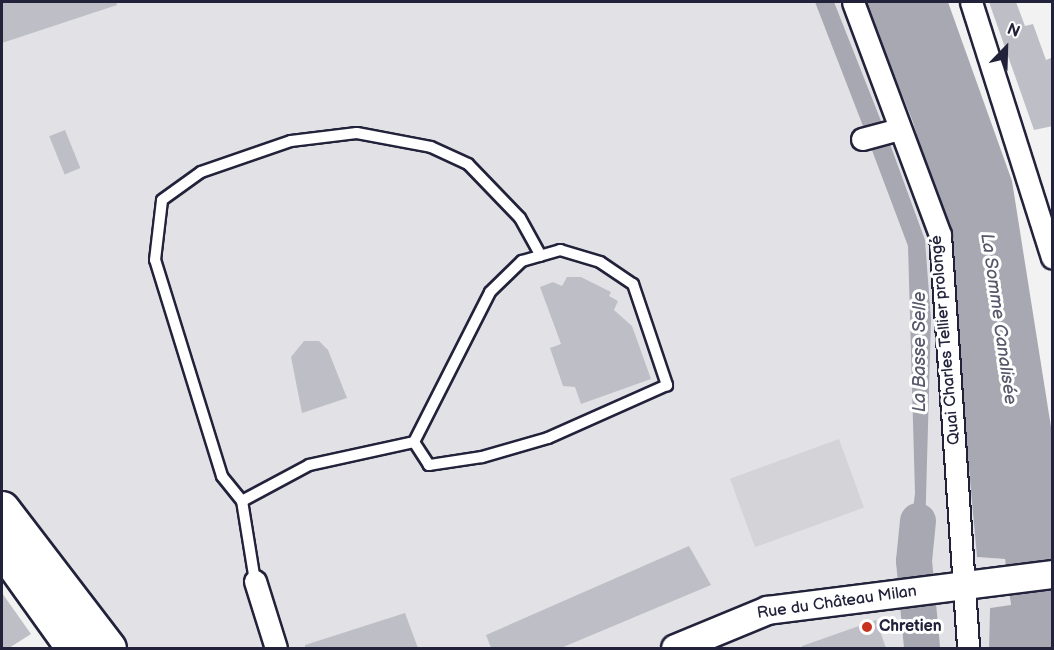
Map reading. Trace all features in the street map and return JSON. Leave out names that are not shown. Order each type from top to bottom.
[{"type":"main road","points":[[2,508],[109,648]]},
{"type":"main road","points":[[2,549],[73,648]]},
{"type":"street","name":"Quai Charles Tellier prolongé","points":[[853,2],[940,234],[968,648]]},
{"type":"street","points":[[971,2],[1053,257]]},
{"type":"street","points":[[862,139],[899,129]]},
{"type":"street","name":"Rue du Château Milan","points":[[675,648],[767,610],[1053,574]]},
{"type":"street","points":[[255,581],[276,648]]},
{"type":"lane","points":[[255,581],[242,501],[222,476],[154,260],[162,200],[179,183],[291,141],[357,133],[431,147],[468,164],[520,218],[541,256]]},
{"type":"lane","points":[[560,250],[600,262],[633,284],[667,385],[548,438],[482,458],[429,465],[414,442],[490,292],[522,261],[560,250]]},
{"type":"lane","points":[[242,501],[309,465],[414,442]]},
{"type":"shaded area","points":[[2,2],[864,2],[942,150],[977,557],[1005,559],[1011,606],[990,608],[989,648],[126,648],[2,489]]},
{"type":"shaded area","points":[[839,439],[864,508],[755,547],[730,479]]},
{"type":"water","points":[[815,2],[834,2],[883,126],[863,126]]},
{"type":"water","name":"La Somme Canalisée","points":[[865,2],[948,2],[1012,181],[1051,427],[1052,648],[989,648],[990,608],[1011,605],[1005,559],[977,557],[948,239],[913,122]]},
{"type":"water","points":[[890,144],[925,240],[931,320],[924,569],[906,571],[915,493],[908,246],[870,145]]},
{"type":"water","points":[[927,606],[929,648],[915,648],[909,608]]},
{"type":"building","points":[[2,2],[116,2],[117,5],[2,43]]},
{"type":"building","points":[[989,2],[1016,2],[1025,26],[1033,24],[1046,60],[1053,57],[1053,126],[1034,130]]},
{"type":"building","points":[[65,130],[80,168],[65,174],[49,136]]},
{"type":"building","points":[[567,277],[581,277],[611,292],[609,296],[618,301],[614,310],[632,326],[651,379],[581,404],[575,387],[563,386],[550,348],[561,344],[540,287],[553,282],[562,286]]},
{"type":"building","points":[[304,341],[319,341],[328,350],[347,398],[302,413],[291,357]]},
{"type":"building","points":[[689,546],[711,585],[561,648],[491,648],[486,635]]},
{"type":"building","points":[[2,593],[31,634],[9,648],[2,648]]},
{"type":"building","points":[[405,613],[418,648],[305,648],[305,645]]},
{"type":"building","name":"Chretien","points":[[876,620],[886,648],[802,648],[802,646]]},
{"type":"waterway","name":"La Basse Selle","points":[[918,521],[914,561],[922,648]]},
{"type":"place","name":"Chretien","points":[[867,627]]}]
